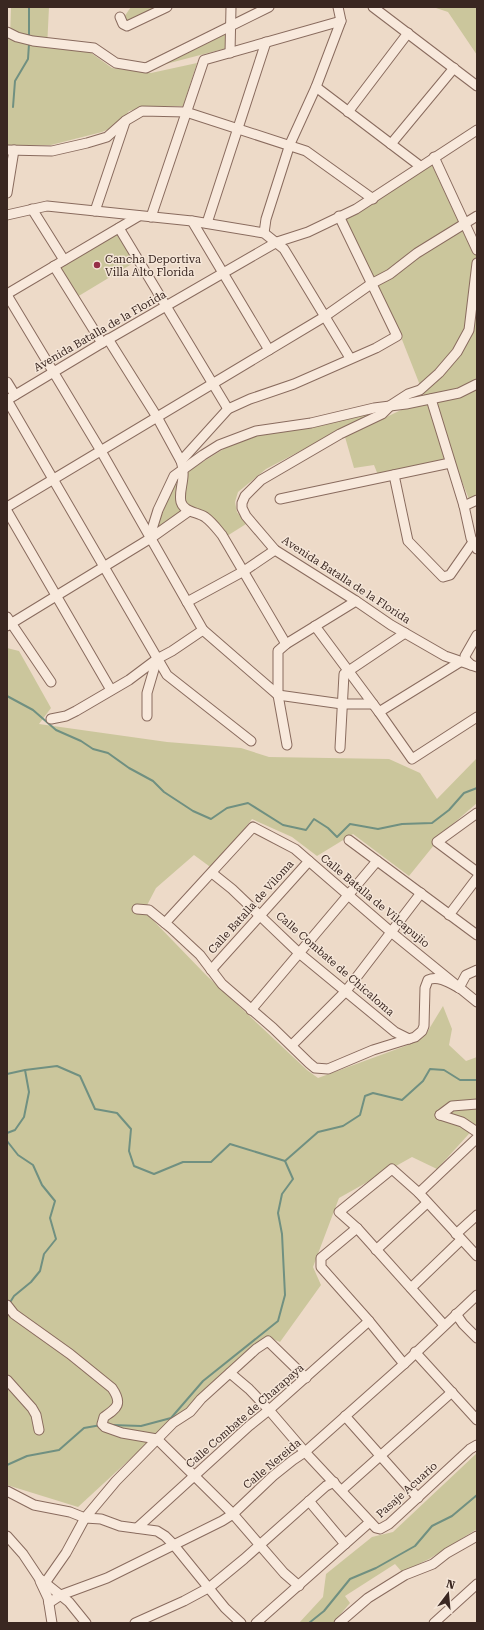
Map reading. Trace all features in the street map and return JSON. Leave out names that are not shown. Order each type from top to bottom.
[{"type":"street","points":[[120,17],[123,24],[127,26],[167,7]]},
{"type":"street","points":[[230,53],[231,7]]},
{"type":"street","points":[[7,32],[17,37],[33,41],[94,48],[116,63],[146,68],[269,7]]},
{"type":"street","points":[[264,233],[266,219],[290,144],[316,87],[341,21],[338,7]]},
{"type":"street","points":[[373,7],[477,86]]},
{"type":"street","points":[[151,217],[204,60],[341,21]]},
{"type":"street","points":[[348,112],[408,33]]},
{"type":"street","points":[[207,223],[266,42]]},
{"type":"street","points":[[391,144],[454,68]]},
{"type":"street","points":[[316,87],[420,166]]},
{"type":"street","points":[[7,193],[10,150],[52,151],[87,143],[107,137],[126,121],[142,111],[186,112],[290,144],[306,151],[374,199]]},
{"type":"street","points":[[95,211],[126,121]]},
{"type":"street","name":"Avenida Batalla de la Florida","points":[[10,398],[105,341],[277,242],[308,232],[374,199],[420,166],[475,133]]},
{"type":"street","points":[[434,157],[477,250]]},
{"type":"street","points":[[7,215],[47,206],[192,221],[264,233],[284,249],[350,358]]},
{"type":"street","points":[[32,209],[64,260]]},
{"type":"street","points":[[139,216],[7,295],[101,451],[203,630],[278,695],[342,704],[373,704]]},
{"type":"street","points":[[151,538],[158,510],[174,476],[228,409],[250,399],[294,384],[350,358],[376,348],[397,336],[339,216]]},
{"type":"street","points":[[7,507],[324,317],[371,284],[390,274],[417,253],[477,216]]},
{"type":"street","points":[[192,221],[269,350]]},
{"type":"street","points":[[119,228],[228,409]]},
{"type":"street","name":"Avenida Batalla de la Florida","points":[[474,666],[445,656],[405,633],[275,550],[246,516],[242,508],[242,503],[245,496],[261,480],[340,434],[382,414],[391,405],[408,394],[420,390],[426,385],[457,352],[464,342],[471,322],[477,263]]},
{"type":"street","points":[[54,266],[157,417],[183,465],[182,503],[189,511],[205,517],[214,525],[244,571],[286,644]]},
{"type":"street","points":[[7,382],[10,398],[53,480],[167,675],[251,741]]},
{"type":"street","points":[[183,465],[219,445],[256,431],[311,423],[391,405],[431,399],[459,393],[477,384]]},
{"type":"street","points":[[394,475],[408,542],[444,577],[450,575],[476,547],[471,538],[464,506],[431,399]]},
{"type":"street","points":[[280,499],[450,464]]},
{"type":"street","points":[[464,506],[477,500]]},
{"type":"street","points":[[7,511],[111,690]]},
{"type":"street","points":[[51,682],[8,622],[104,567],[151,538],[189,511]]},
{"type":"street","points":[[187,602],[244,571],[275,550]]},
{"type":"street","points":[[287,745],[278,695],[278,651],[286,644],[356,601]]},
{"type":"street","points":[[315,626],[412,759],[477,717]]},
{"type":"street","points":[[51,719],[66,716],[76,711],[129,680],[157,659],[172,652],[203,630]]},
{"type":"street","points":[[340,748],[344,674],[405,633]]},
{"type":"street","points":[[474,666],[466,660],[464,656],[477,635]]},
{"type":"street","points":[[147,716],[147,693],[157,659]]},
{"type":"street","points":[[379,712],[460,662]]},
{"type":"street","points":[[477,813],[437,842],[477,872]]},
{"type":"street","name":"Calle Batalla de Vilcapujio","points":[[212,873],[253,827],[295,849],[391,932],[477,1002]]},
{"type":"street","points":[[349,840],[477,935]]},
{"type":"street","name":"Calle Batalla de Viloma","points":[[211,970],[309,860]]},
{"type":"street","points":[[251,1010],[377,861]]},
{"type":"street","points":[[164,923],[212,873]]},
{"type":"street","name":"Calle Combate de Chicaloma","points":[[212,873],[260,915],[299,953],[394,1032],[409,1039]]},
{"type":"street","points":[[449,915],[477,878]]},
{"type":"street","points":[[292,1045],[346,991],[421,893]]},
{"type":"street","points":[[137,909],[149,910],[164,923],[200,955],[222,984],[316,1068],[328,1069],[373,1050],[418,1035],[424,1026],[425,988],[428,980],[432,978],[438,979],[458,988],[466,975],[477,970]]},
{"type":"street","points":[[477,1104],[452,1106],[440,1115],[462,1122],[477,1132]]},
{"type":"street","points":[[419,1193],[477,1138]]},
{"type":"street","points":[[444,1325],[357,1228],[339,1212],[392,1169],[419,1193],[477,1256]]},
{"type":"street","points":[[376,1250],[428,1203]]},
{"type":"street","points":[[411,1288],[459,1237],[477,1215]]},
{"type":"street","points":[[357,1228],[321,1258],[321,1268],[369,1321],[404,1364]]},
{"type":"street","name":"Calle Nereida","points":[[50,1603],[61,1595],[108,1578],[173,1544],[222,1522],[234,1514],[273,1476],[305,1452],[404,1364],[477,1295]]},
{"type":"street","points":[[7,1304],[14,1314],[70,1354],[112,1388],[117,1396],[118,1402],[117,1407],[104,1417],[102,1424],[105,1427],[122,1433],[157,1439],[234,1514],[284,1573],[299,1586]]},
{"type":"street","points":[[456,1314],[463,1324],[477,1338]]},
{"type":"street","name":"Calle Combate de Charapaya","points":[[136,1528],[195,1476],[248,1426],[306,1378],[369,1321]]},
{"type":"street","points":[[42,1580],[66,1553],[84,1518],[116,1481],[173,1423],[190,1412],[201,1399],[256,1348],[268,1341],[306,1378]]},
{"type":"street","points":[[415,1352],[477,1419]]},
{"type":"street","name":"Pasaje Acuario","points":[[230,1373],[249,1389],[269,1410],[305,1452],[376,1528],[385,1528],[470,1449],[477,1445]]},
{"type":"street","points":[[7,1380],[32,1408],[36,1415],[39,1430]]},
{"type":"street","points":[[342,1490],[452,1392]]},
{"type":"street","points":[[345,1416],[418,1498]]},
{"type":"street","points":[[135,1623],[184,1601],[210,1587],[326,1486],[334,1482]]},
{"type":"street","points":[[7,1491],[34,1505],[70,1512],[84,1518],[101,1519],[120,1526],[156,1531],[173,1544],[210,1587],[225,1608],[241,1623]]},
{"type":"street","points":[[309,1501],[345,1544]]},
{"type":"street","points":[[256,1623],[370,1522]]},
{"type":"street","points":[[7,1536],[23,1554],[42,1580],[61,1595],[86,1623]]},
{"type":"street","points":[[339,1623],[368,1598],[405,1576],[433,1564],[477,1536]]},
{"type":"street","points":[[42,1580],[50,1603],[52,1623]]},
{"type":"street","points":[[434,1623],[477,1584]]},
{"type":"shaded area","points":[[11,7],[49,7],[47,48],[87,50],[112,68],[151,73],[197,63],[183,106],[148,106],[129,111],[118,125],[102,132],[51,145],[7,145],[7,38],[10,40]]},
{"type":"shaded area","points":[[131,7],[159,7],[127,22],[124,17]]},
{"type":"shaded area","points":[[433,7],[477,7],[477,55],[448,12]]},
{"type":"shaded area","points":[[229,30],[227,48],[162,65]]},
{"type":"shaded area","points":[[432,165],[470,247],[477,244],[477,494],[469,499],[454,462],[378,475],[374,465],[354,468],[345,437],[401,410],[427,403],[399,332],[345,219]]},
{"type":"shaded area","name":"Cancha Deportiva Villa Alto Florida","points":[[117,233],[135,262],[77,297],[59,267]]},
{"type":"shaded area","points":[[378,410],[266,469],[238,492],[235,502],[237,512],[246,524],[227,536],[210,515],[194,507],[180,513],[156,529],[173,487],[193,468],[230,445],[259,434]]},
{"type":"shaded area","points":[[7,648],[19,651],[51,708],[39,724],[167,742],[241,748],[269,757],[389,759],[420,773],[437,799],[476,759],[477,760],[477,803],[447,829],[409,876],[353,834],[317,856],[292,837],[252,819],[213,869],[194,855],[156,888],[144,911],[207,976],[307,1070],[318,1078],[408,1045],[426,1034],[443,1006],[452,1029],[449,1045],[466,1061],[477,1057],[477,1125],[437,1169],[412,1157],[339,1198],[313,1267],[321,1285],[280,1342],[268,1337],[167,1425],[78,1507],[7,1485]]},
{"type":"shaded area","points":[[477,1453],[477,1529],[429,1559],[402,1572],[395,1564],[345,1596],[350,1603],[333,1623],[299,1623],[323,1597],[326,1574],[372,1537],[393,1532]]},
{"type":"waterway","points":[[29,7],[29,37]]},
{"type":"waterway","points":[[13,107],[15,81],[28,59],[29,44]]},
{"type":"waterway","points":[[7,696],[33,710],[56,730],[81,741],[93,749],[108,753],[129,768],[153,781],[164,792],[193,811],[211,819],[227,808],[248,803],[283,825],[306,830],[314,819],[328,828],[337,837],[350,824],[378,829],[402,824],[432,823],[449,810],[464,793],[477,788]]},
{"type":"waterway","points":[[7,1074],[57,1066],[80,1076],[95,1109],[117,1113],[131,1129],[129,1151],[134,1166],[154,1174],[183,1162],[211,1162],[230,1144],[285,1161],[318,1132],[343,1126],[360,1115],[365,1096],[373,1093],[402,1100],[423,1081],[430,1069],[444,1070],[460,1080],[477,1080]]},
{"type":"waterway","points":[[7,1133],[15,1130],[24,1117],[29,1092],[25,1070]]},
{"type":"waterway","points":[[7,1141],[18,1155],[33,1165],[42,1185],[55,1201],[50,1218],[56,1239],[44,1254],[40,1271],[31,1282],[14,1296],[9,1304]]},
{"type":"waterway","points":[[111,1425],[141,1426],[171,1418],[203,1381],[278,1321],[285,1295],[282,1234],[278,1213],[282,1194],[293,1179],[285,1161]]},
{"type":"waterway","points":[[7,1465],[27,1456],[59,1450],[84,1428],[101,1425]]},
{"type":"waterway","points":[[309,1623],[324,1611],[350,1579],[376,1568],[415,1546],[432,1526],[452,1516],[477,1495]]},
{"type":"place","name":"Cancha Deportiva Villa Alto Florida","points":[[97,265]]}]
